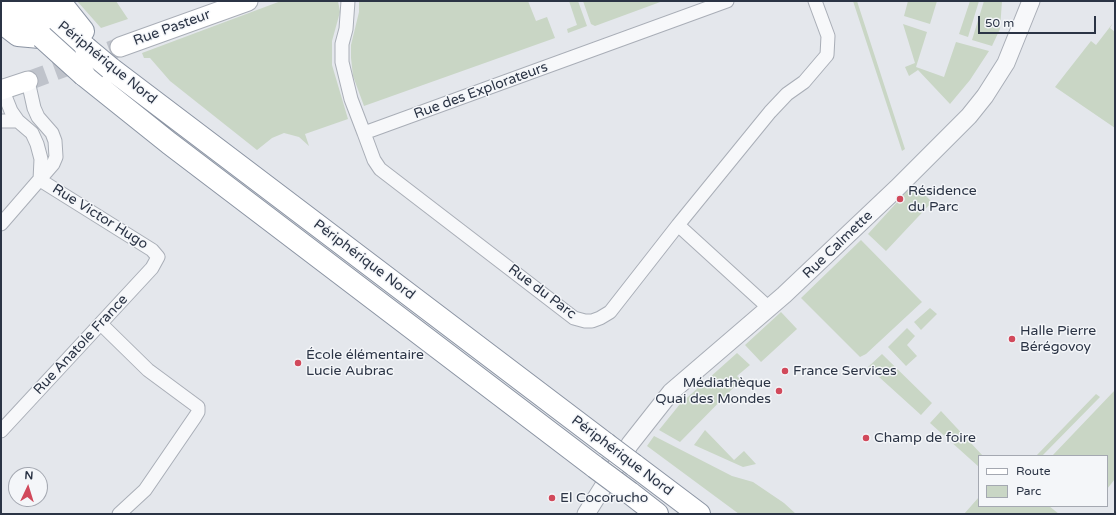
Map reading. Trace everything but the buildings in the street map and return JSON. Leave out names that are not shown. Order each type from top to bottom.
[{"type":"highway","name":"Périphérique Nord","points":[[5,1],[49,18],[84,75],[176,148],[615,466],[699,514]]},
{"type":"highway","name":"Périphérique Nord","points":[[33,1],[49,18],[110,68],[606,444],[615,466],[630,493],[657,514]]},
{"type":"highway","points":[[1,22],[18,35],[49,18]]},
{"type":"main road","name":"Rue Pasteur","points":[[120,47],[248,1]]},
{"type":"main road","points":[[2,89],[28,81]]},
{"type":"street","points":[[348,1],[346,29],[342,44],[342,62],[351,99],[364,133]]},
{"type":"street","name":"Rue des Explorateurs","points":[[364,133],[726,1]]},
{"type":"street","points":[[769,308],[678,225],[770,112],[787,94],[804,82],[827,55],[828,36],[815,1]]},
{"type":"street","name":"Rue Calmette","points":[[586,514],[615,466],[640,429],[671,392],[769,308],[853,231],[969,116],[985,96],[1006,63],[1031,1]]},
{"type":"street","points":[[1,223],[53,164],[56,148],[52,134],[38,117],[34,108],[28,81]]},
{"type":"street","points":[[2,89],[11,111],[32,133],[38,144],[41,158],[40,180]]},
{"type":"street","points":[[1,121],[18,120]]},
{"type":"street","name":"Rue du Parc","points":[[364,133],[374,160],[380,168],[574,318],[580,320],[592,321],[610,312],[678,225]]},
{"type":"street","name":"Rue Victor Hugo","points":[[40,180],[152,250],[158,257]]},
{"type":"street","name":"Rue Anatole France","points":[[1,431],[152,268],[158,257]]},
{"type":"street","points":[[101,324],[148,370],[198,407],[198,412],[195,417],[145,490],[118,514]]},
{"type":"green space","points":[[77,1],[116,1],[128,19],[101,28]]},
{"type":"green space","points":[[281,1],[338,1],[340,12],[332,41],[332,65],[348,119],[305,134],[309,146],[299,137],[284,133],[272,138],[257,150],[170,81],[150,58],[144,58],[142,53]]},
{"type":"green space","points":[[359,1],[528,1],[536,21],[547,17],[555,38],[364,106],[353,76],[351,58],[351,45],[359,12]]},
{"type":"green space","points":[[569,1],[578,1],[587,26],[568,33],[567,29],[577,25]]},
{"type":"green space","points":[[583,1],[663,1],[595,26],[591,24]]},
{"type":"green space","points":[[853,1],[857,1],[905,149],[902,151]]},
{"type":"green space","points":[[908,1],[937,1],[930,24],[904,16]]},
{"type":"green space","points":[[970,1],[979,1],[968,37],[959,34]]},
{"type":"green space","points":[[984,1],[1002,1],[1000,29],[992,46],[972,40]]},
{"type":"green space","points":[[1113,23],[1110,28],[1115,32],[1115,128],[1055,87],[1091,41],[1096,45]]},
{"type":"green space","points":[[903,24],[927,32],[916,67],[944,77],[956,42],[989,51],[970,80],[950,104],[918,70],[909,76],[905,67],[915,63]]},
{"type":"green space","points":[[910,188],[918,188],[932,202],[886,251],[868,234]]},
{"type":"green space","points":[[861,240],[922,302],[866,354],[860,357],[801,298]]},
{"type":"green space","points":[[930,308],[937,314],[921,330],[914,322]]},
{"type":"green space","points":[[781,312],[797,329],[761,362],[745,345]]},
{"type":"green space","points":[[907,328],[915,336],[907,345],[917,356],[906,366],[888,347]]},
{"type":"green space","points":[[737,353],[750,365],[737,376],[741,380],[680,442],[659,430],[680,404]]},
{"type":"green space","points":[[882,354],[932,403],[921,415],[868,367]]},
{"type":"green space","points":[[1115,390],[1115,479],[1108,488],[1108,455],[1053,455]]},
{"type":"green space","points":[[1096,394],[1100,397],[1043,455],[1037,455]]},
{"type":"green space","points":[[941,411],[982,455],[978,455],[978,466],[930,423]]},
{"type":"green space","points":[[705,430],[734,460],[744,451],[756,464],[743,467],[694,445]]},
{"type":"green space","points":[[654,436],[732,476],[753,482],[784,503],[796,514],[739,514],[647,446]]},
{"type":"green space","points":[[978,498],[978,507],[1050,507],[1059,514],[964,514]]},
{"type":"tunnel","points":[[28,81],[120,47]]},
{"type":"place","name":"Résidence du Parc","points":[[900,199]]},
{"type":"place","name":"Halle Pierre Bérégovoy","points":[[1012,339]]},
{"type":"place","name":"École élémentaire Lucie Aubrac","points":[[298,363]]},
{"type":"place","name":"France Services","points":[[785,371]]},
{"type":"place","name":"Médiathèque Quai des Mondes","points":[[779,391]]},
{"type":"place","name":"Champ de foire","points":[[866,438]]},
{"type":"place","name":"El Cocorucho","points":[[552,498]]}]
